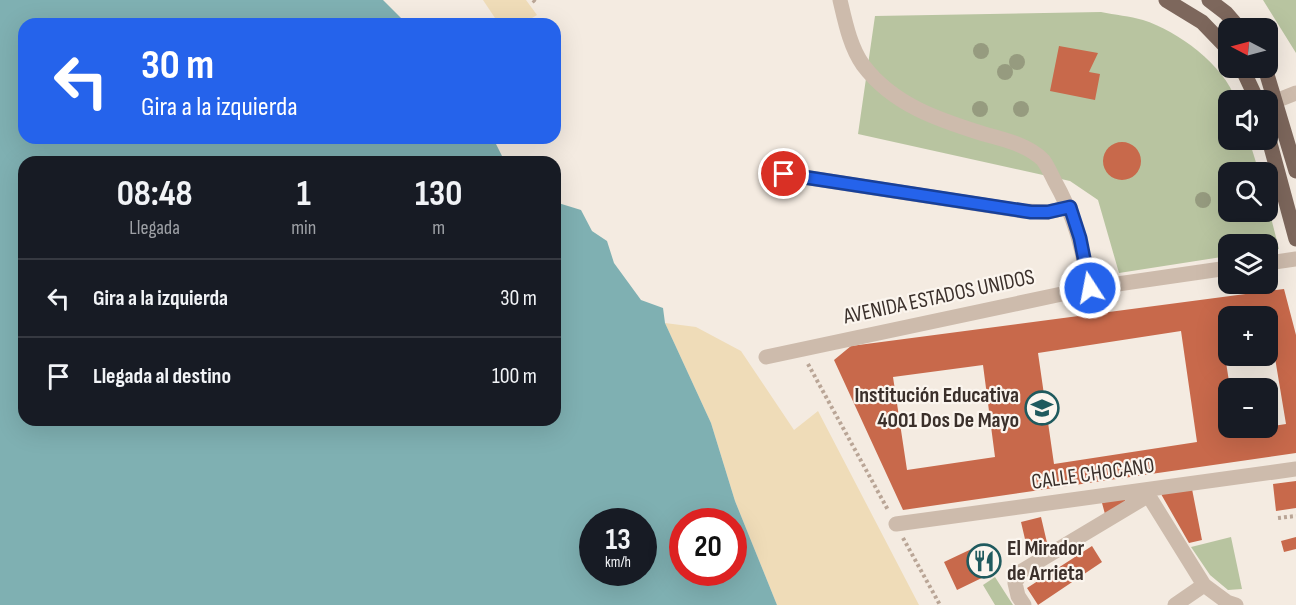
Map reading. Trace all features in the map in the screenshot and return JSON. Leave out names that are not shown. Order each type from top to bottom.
[{"type":"main road","points":[[1166,0],[1202,22],[1218,39]]},
{"type":"main road","points":[[1209,0],[1230,18]]},
{"type":"main road","points":[[1278,120],[1296,171]]},
{"type":"main road","points":[[1272,150],[1295,234]]},
{"type":"street","points":[[840,0],[847,30],[862,64],[879,83],[901,100],[934,118],[1012,142],[1042,160],[1070,207],[1080,238],[1090,288]]},
{"type":"street","points":[[1278,100],[1296,93]]},
{"type":"street","points":[[784,174],[1031,212],[1048,212],[1070,207]]},
{"type":"street","points":[[1278,262],[1296,259]]},
{"type":"street","name":"AVENIDA ESTADOS UNIDOS","points":[[766,357],[1090,288],[1218,269]]},
{"type":"street","name":"CALLE CHOCANO","points":[[896,524],[1147,493],[1296,469]]},
{"type":"street","points":[[1024,605],[1018,596],[1015,583],[1022,571],[1147,493],[1204,585],[1227,602],[1236,605]]},
{"type":"street","points":[[1175,605],[1204,585]]},
{"type":"path","points":[[803,349],[808,367],[940,605]]},
{"type":"path","points":[[1278,518],[1296,516]]},
{"type":"green space","points":[[1263,0],[1296,0],[1296,53],[1278,24],[1278,18],[1274,18]]},
{"type":"green space","points":[[1101,12],[1133,17],[1171,32],[1211,62],[1218,70],[1218,78],[1224,78],[1231,90],[1218,90],[1218,150],[1252,150],[1256,162],[1218,162],[1218,222],[1272,222],[1275,234],[1218,234],[1218,258],[1119,273],[1098,200],[1070,181],[858,134],[875,16]]},
{"type":"green space","points":[[1231,537],[1242,589],[1228,590],[1210,575],[1191,547]]},
{"type":"green space","points":[[995,577],[1013,605],[995,605],[983,585]]},
{"type":"sand","points":[[483,0],[526,0],[537,15],[532,18],[495,18]]},
{"type":"sand","points":[[665,323],[696,327],[741,351],[794,430],[818,411],[919,605],[777,605],[747,531],[747,508],[738,508],[711,423]]},
{"type":"water","points":[[0,0],[383,0],[401,18],[18,18],[18,144],[496,144],[502,156],[18,156],[18,426],[561,426],[561,204],[581,210],[592,231],[607,241],[614,263],[641,300],[663,308],[665,323],[711,423],[738,508],[669,508],[669,586],[747,586],[747,531],[777,605],[0,605]]},
{"type":"building","points":[[1059,46],[1098,53],[1089,72],[1100,74],[1095,100],[1050,91]]},
{"type":"building","points":[[1122,142],[1136,147],[1141,161],[1136,175],[1122,180],[1108,175],[1103,161],[1108,147]]},
{"type":"building","points":[[1284,289],[1296,335],[1296,453],[903,510],[834,360],[851,346],[1246,294],[1278,294],[1278,290]],"holes":[[[1218,306],[1278,306],[1276,366],[1286,424],[1278,425],[1278,438],[1218,438],[1218,378],[1228,378],[1227,366],[1218,366]],[[1181,331],[1197,442],[1054,464],[1038,353]],[[983,365],[995,457],[907,470],[893,377]]]},
{"type":"building","points":[[1296,481],[1296,508],[1276,511],[1273,484]]},
{"type":"building","points":[[1192,489],[1202,540],[1189,543],[1161,494]]},
{"type":"building","points":[[1123,497],[1129,506],[1105,514],[1102,503]]},
{"type":"building","points":[[1041,517],[1048,547],[1028,552],[1021,522]]},
{"type":"building","points":[[1296,537],[1296,549],[1284,552],[1281,541]]},
{"type":"building","points":[[980,545],[992,573],[957,590],[944,562]]},
{"type":"building","points":[[1092,546],[1102,562],[1038,605],[1027,588]]},
{"type":"place","name":"Institución Educativa 4001 Dos De Mayo","points":[[1042,408]]},
{"type":"place","name":"El Mirador de Arrieta","points":[[984,561]]},
{"type":"route","points":[[784,174],[1031,212],[1048,212],[1070,207],[1080,238],[1090,288]]}]
